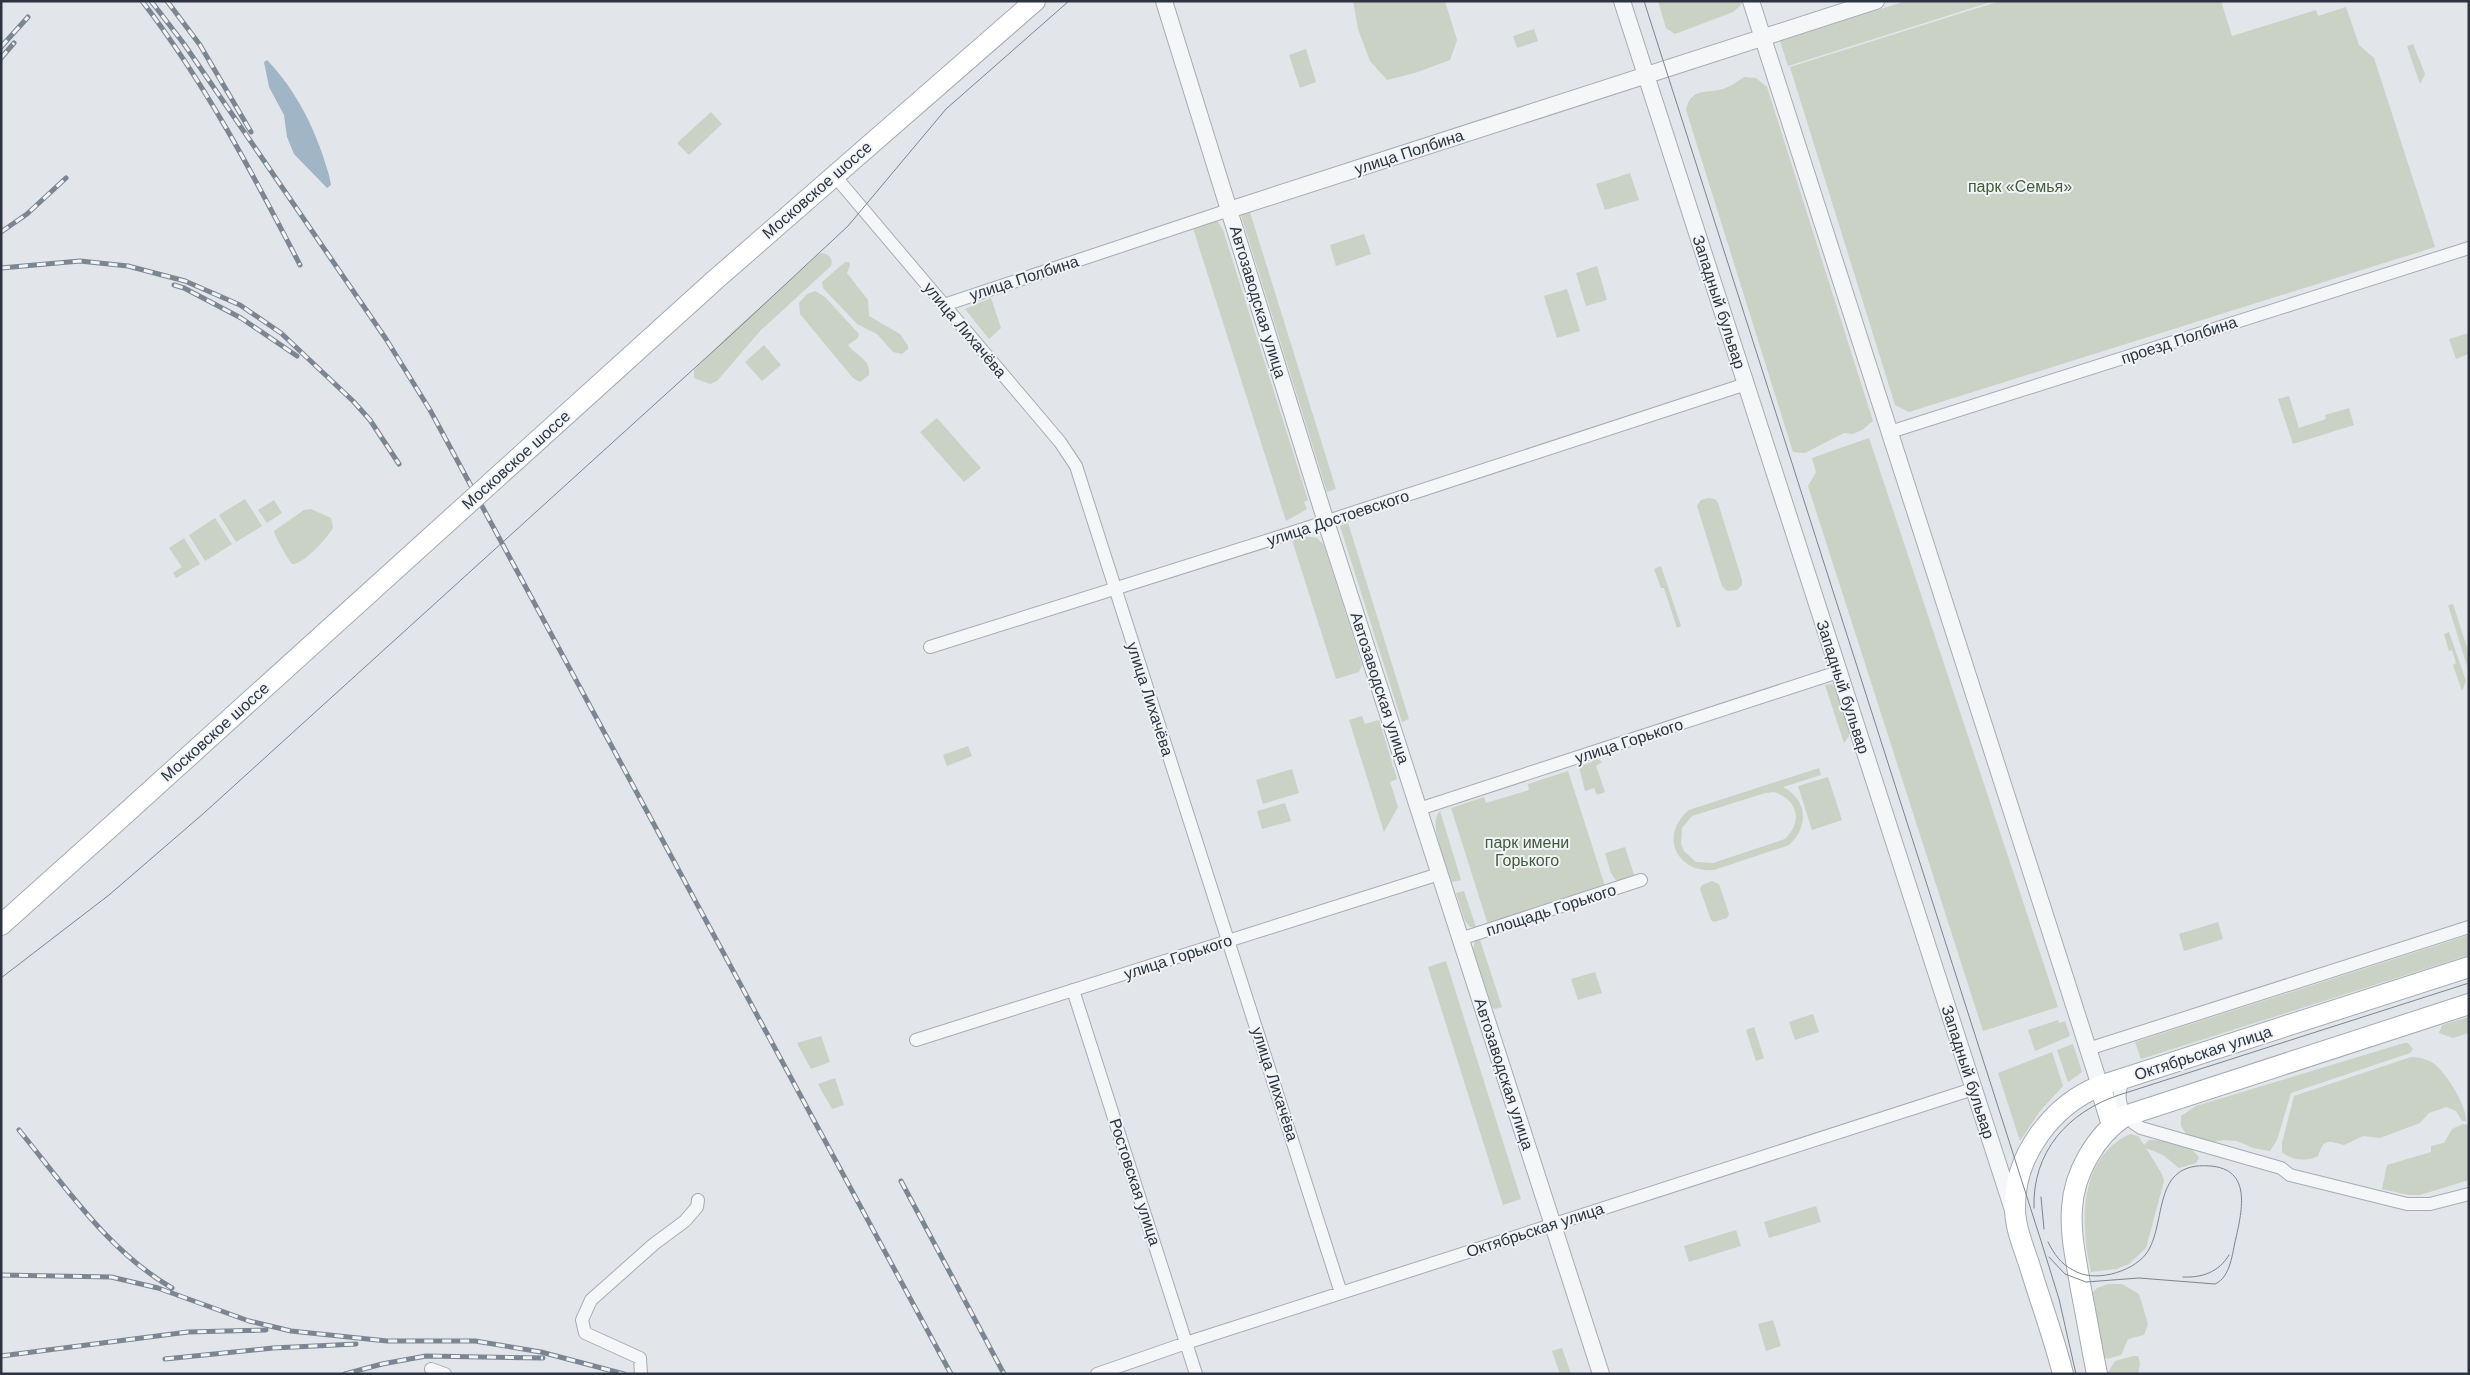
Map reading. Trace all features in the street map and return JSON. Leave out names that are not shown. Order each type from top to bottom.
[{"type":"main road","name":"Московское шоссе","points":[[1,925],[715,280],[1035,1]]},
{"type":"main road","name":"Октябрьская улица","points":[[2016,1221],[2016,1198],[2020,1175],[2037,1137],[2067,1104],[2100,1086],[2469,967]]},
{"type":"main road","points":[[2097,1374],[2072,1232],[2072,1207],[2078,1180],[2094,1145],[2115,1117],[2469,1004]]},
{"type":"main road","points":[[2100,1086],[2115,1117]]},
{"type":"main road","name":"Западный бульвар","points":[[2016,1221],[2062,1374]]},
{"type":"street","name":"Автозаводская улица","points":[[1164,1],[1326,522],[1601,1374]]},
{"type":"street","name":"Западный бульвар","points":[[1622,1],[2016,1221]]},
{"type":"street","points":[[1751,1],[2100,1086]]},
{"type":"street","name":"улица Полбина","points":[[944,305],[1229,210],[1876,1]]},
{"type":"street","name":"улица Лихачёва","points":[[834,175],[1066,450],[1076,466],[1341,1293]]},
{"type":"street","name":"проезд Полбина","points":[[1890,432],[2469,248]]},
{"type":"street","name":"улица Достоевского","points":[[930,647],[1326,522],[1746,384]]},
{"type":"street","name":"улица Горького","points":[[1419,810],[1838,672]]},
{"type":"street","name":"улица Горького","points":[[916,1040],[1439,874]]},
{"type":"street","name":"площадь Горького","points":[[1460,939],[1641,880]]},
{"type":"street","points":[[2088,1049],[2469,927]]},
{"type":"street","name":"Ростовская улица","points":[[1073,990],[1196,1374]]},
{"type":"street","points":[[2125,1078],[2119,1095],[2115,1117],[2141,1128],[2281,1168],[2290,1175],[2407,1204],[2430,1204],[2469,1194]]},
{"type":"street","name":"Октябрьская улица","points":[[1098,1374],[1186,1343],[1974,1089]]},
{"type":"street","points":[[640,1374],[640,1358],[585,1332],[582,1320],[592,1300],[654,1244],[685,1221],[697,1207],[698,1200]]},
{"type":"street","points":[[431,1369],[445,1374]]},
{"type":"green space","points":[[1353,1],[1445,1],[1457,40],[1450,60],[1415,73],[1387,80],[1370,61],[1358,29]]},
{"type":"green space","points":[[1658,1],[1742,1],[1741,5],[1733,12],[1675,34],[1666,28]]},
{"type":"green space","points":[[1906,1],[1994,1],[1788,66],[1780,41]]},
{"type":"green space","name":"парк «Семья»","points":[[2000,1],[2221,1],[2232,36],[2316,10],[2318,16],[2346,7],[2359,45],[2374,58],[2435,247],[1909,412],[1895,405],[1790,67]]},
{"type":"green space","points":[[1534,29],[1538,41],[1517,48],[1513,36]]},
{"type":"green space","points":[[2413,44],[2425,74],[2420,84],[2407,46]]},
{"type":"green space","points":[[1306,49],[1316,82],[1300,88],[1289,55]]},
{"type":"green space","points":[[1744,77],[1756,78],[1767,87],[1873,421],[1862,430],[1853,434],[1844,433],[1805,453],[1793,452],[1686,110],[1691,98],[1695,95],[1726,88]]},
{"type":"green space","points":[[711,112],[722,124],[689,155],[677,143]]},
{"type":"green space","points":[[1630,173],[1639,200],[1605,210],[1596,184]]},
{"type":"green space","points":[[1249,209],[1336,489],[1327,492],[1240,212]]},
{"type":"green space","points":[[1214,220],[1218,222],[1223,230],[1308,500],[1304,502],[1307,509],[1286,521],[1192,225]]},
{"type":"green space","points":[[1364,234],[1371,254],[1336,266],[1330,245]]},
{"type":"green space","points":[[823,253],[832,261],[831,266],[760,331],[717,381],[710,384],[694,378],[694,370],[731,333],[819,254]]},
{"type":"green space","points":[[845,262],[849,262],[850,265],[847,273],[868,300],[869,316],[900,334],[908,346],[908,349],[902,354],[893,352],[877,334],[857,324],[823,288],[822,282]]},
{"type":"green space","points":[[1597,266],[1607,300],[1586,306],[1576,273]]},
{"type":"green space","points":[[1567,289],[1580,331],[1557,338],[1544,296]]},
{"type":"green space","points":[[815,291],[825,297],[859,334],[858,338],[848,345],[868,365],[869,375],[860,382],[853,378],[800,314],[799,303],[807,294]]},
{"type":"green space","points":[[991,298],[1001,328],[989,339],[965,309]]},
{"type":"green space","points":[[2469,333],[2469,354],[2456,359],[2449,339]]},
{"type":"green space","points":[[764,345],[781,365],[762,381],[745,362]]},
{"type":"green space","points":[[2289,396],[2299,428],[2326,419],[2325,415],[2349,408],[2354,425],[2293,444],[2278,399]]},
{"type":"green space","points":[[937,418],[981,468],[964,482],[920,432]]},
{"type":"green space","points":[[1869,438],[2058,1007],[1983,1031],[1808,486],[1816,472],[1812,458]]},
{"type":"green space","points":[[245,499],[262,526],[236,542],[219,515]]},
{"type":"green space","points":[[1715,499],[1718,503],[1742,580],[1742,585],[1737,590],[1727,591],[1722,586],[1697,506],[1701,500]]},
{"type":"green space","points":[[274,500],[282,513],[267,523],[258,510]]},
{"type":"green space","points":[[311,509],[331,518],[333,528],[308,556],[292,564],[274,531],[304,510]]},
{"type":"green space","points":[[215,518],[232,544],[205,561],[189,535]]},
{"type":"green space","points":[[1348,523],[1409,719],[1402,722],[1340,526]]},
{"type":"green space","points":[[1303,536],[1317,538],[1324,545],[1362,665],[1359,672],[1336,679],[1292,540]]},
{"type":"green space","points":[[184,538],[200,564],[176,578],[173,573],[182,567],[169,548]]},
{"type":"green space","points":[[1661,566],[1681,626],[1677,628],[1664,588],[1661,588],[1654,569]]},
{"type":"green space","points":[[2453,604],[2469,654],[2469,672],[2448,605]]},
{"type":"green space","points":[[2449,632],[2466,681],[2462,691],[2453,665],[2456,663],[2452,650],[2449,651],[2444,634]]},
{"type":"green space","points":[[1832,684],[1838,692],[1849,730],[1849,736],[1844,743],[1825,685]]},
{"type":"green space","points":[[1362,716],[1365,724],[1379,720],[1397,779],[1390,782],[1398,807],[1384,832],[1349,720]]},
{"type":"green space","points":[[968,746],[972,756],[947,766],[943,755]]},
{"type":"green space","points":[[1593,758],[1597,758],[1602,762],[1596,766],[1605,792],[1597,795],[1594,788],[1585,791],[1579,767],[1592,762]]},
{"type":"green space","points":[[1819,768],[1821,775],[1783,787],[1797,799],[1803,814],[1800,830],[1796,838],[1789,845],[1714,870],[1701,869],[1690,865],[1681,859],[1676,850],[1674,841],[1675,830],[1680,820],[1689,810]],"holes":[[[1774,792],[1782,795],[1793,805],[1796,819],[1791,832],[1785,839],[1713,863],[1696,862],[1684,851],[1681,844],[1682,828],[1692,816],[1765,793]]]},
{"type":"green space","points":[[1292,769],[1299,793],[1263,804],[1256,780]]},
{"type":"green space","name":"парк имени Горького","points":[[1568,771],[1605,886],[1488,925],[1451,808],[1484,797],[1486,803],[1529,790],[1528,784]]},
{"type":"green space","points":[[1828,777],[1842,820],[1812,830],[1798,786]]},
{"type":"green space","points":[[1285,803],[1291,821],[1262,829],[1257,811]]},
{"type":"green space","points":[[1440,811],[1461,880],[1452,882],[1439,845],[1436,825]]},
{"type":"green space","points":[[1625,847],[1635,878],[1617,882],[1611,873],[1605,853]]},
{"type":"green space","points":[[1712,881],[1719,884],[1729,914],[1727,918],[1714,922],[1711,920],[1700,889],[1702,885]]},
{"type":"green space","points":[[1464,891],[1476,927],[1470,927],[1465,921],[1456,893]]},
{"type":"green space","points":[[2218,922],[2223,939],[2184,951],[2179,934]]},
{"type":"green space","points":[[2469,935],[2469,955],[2141,1059],[2135,1042]]},
{"type":"green space","points":[[1479,937],[1502,1007],[1495,1009],[1492,1007],[1473,950],[1475,941]]},
{"type":"green space","points":[[1446,961],[1521,1199],[1503,1205],[1428,967]]},
{"type":"green space","points":[[1595,972],[1602,993],[1578,1000],[1571,979]]},
{"type":"green space","points":[[1813,1014],[1819,1032],[1795,1040],[1789,1022]]},
{"type":"green space","points":[[2469,1017],[2469,1033],[2453,1038],[2439,1033],[2442,1025]]},
{"type":"green space","points":[[2058,1020],[2059,1023],[2065,1021],[2070,1036],[2035,1051],[2028,1030]]},
{"type":"green space","points":[[1754,1027],[1764,1058],[1756,1061],[1746,1030]]},
{"type":"green space","points":[[821,1036],[830,1062],[811,1069],[797,1043]]},
{"type":"green space","points":[[2408,1043],[2413,1049],[2410,1053],[2291,1093],[2277,1140],[2270,1151],[2253,1148],[2237,1141],[2223,1140],[2213,1142],[2188,1137],[2181,1126],[2181,1116],[2196,1106]]},
{"type":"green space","points":[[2073,1044],[2082,1072],[2068,1082],[2057,1050]]},
{"type":"green space","points":[[2052,1052],[2063,1086],[2040,1111],[2020,1141],[1998,1073]]},
{"type":"green space","points":[[2411,1057],[2422,1058],[2438,1067],[2455,1090],[2463,1107],[2466,1121],[2462,1121],[2456,1111],[2446,1107],[2429,1113],[2420,1123],[2380,1138],[2363,1136],[2344,1145],[2326,1142],[2318,1156],[2314,1158],[2294,1158],[2282,1152],[2282,1143],[2294,1096]]},
{"type":"green space","points":[[835,1078],[844,1105],[832,1109],[818,1084]]},
{"type":"green space","points":[[2463,1124],[2469,1125],[2469,1180],[2420,1195],[2408,1195],[2382,1189],[2387,1165],[2431,1152],[2431,1146],[2444,1143],[2452,1129]]},
{"type":"green space","points":[[2130,1134],[2138,1136],[2144,1145],[2149,1140],[2177,1143],[2190,1149],[2199,1158],[2196,1163],[2179,1168],[2163,1155],[2146,1148],[2162,1174],[2164,1181],[2146,1248],[2129,1264],[2116,1269],[2091,1272],[2085,1234],[2085,1214],[2087,1194],[2092,1176],[2100,1159],[2113,1145]]},
{"type":"green space","points":[[1816,1206],[1821,1222],[1769,1238],[1764,1222]]},
{"type":"green space","points":[[1736,1230],[1741,1246],[1689,1262],[1684,1246]]},
{"type":"green space","points":[[2108,1284],[2122,1284],[2139,1294],[2148,1324],[2144,1335],[2128,1339],[2121,1355],[2107,1359],[2100,1354],[2091,1295],[2097,1288]]},
{"type":"green space","points":[[1773,1320],[1781,1346],[1766,1351],[1758,1324]]},
{"type":"green space","points":[[1562,1348],[1571,1374],[1560,1374],[1552,1351]]},
{"type":"green space","points":[[2138,1356],[2140,1363],[2138,1374],[2107,1374],[2115,1361]]},
{"type":"water","points":[[267,60],[288,86],[305,114],[319,144],[329,175],[331,185],[327,188],[294,154],[287,137],[284,115],[269,87],[264,62]]},
{"type":"tram line","points":[[1,978],[109,895],[204,813],[730,336],[848,226],[946,109],[1069,1]]},
{"type":"tram line","points":[[1644,1],[2042,1244],[2059,1299],[2076,1374]]},
{"type":"tram line","points":[[2034,1208],[2035,1188],[2039,1169],[2047,1152],[2069,1123],[2101,1102],[2469,983]]},
{"type":"tram line","points":[[2048,1242],[2055,1255],[2069,1268],[2081,1274],[2091,1276],[2111,1274],[2131,1266],[2146,1254],[2153,1241],[2169,1184],[2178,1173],[2191,1167],[2210,1166],[2223,1169],[2233,1175],[2241,1193],[2240,1215],[2232,1257],[2228,1270],[2220,1281],[2215,1284],[2139,1278],[2086,1282],[2065,1274],[2049,1257]]},
{"type":"tram line","points":[[2041,1197],[2044,1229]]},
{"type":"tram line","points":[[2183,1277],[2209,1273],[2220,1266],[2229,1255]]},
{"type":"railway","points":[[142,1],[187,64],[227,130],[300,265]]},
{"type":"railway","points":[[151,1],[184,44],[386,339],[430,410],[951,1374]]},
{"type":"railway","points":[[167,1],[200,45],[251,132]]},
{"type":"railway","points":[[1,47],[28,17]]},
{"type":"railway","points":[[1,58],[14,43]]},
{"type":"railway","points":[[1,232],[27,214],[66,178]]},
{"type":"railway","points":[[1,268],[80,261],[128,266],[185,281],[240,305],[281,333],[353,401],[370,420],[399,464]]},
{"type":"railway","points":[[174,285],[184,288],[241,318],[297,356]]},
{"type":"railway","points":[[19,1130],[71,1195],[108,1237],[149,1273],[172,1288]]},
{"type":"railway","points":[[901,1181],[1004,1374]]},
{"type":"railway","points":[[1,1275],[111,1277],[158,1288],[249,1321],[291,1331],[387,1341],[475,1341],[541,1352],[624,1374]]},
{"type":"railway","points":[[1,1356],[188,1332],[266,1330]]},
{"type":"railway","points":[[165,1359],[273,1348],[356,1344]]},
{"type":"railway","points":[[345,1374],[382,1364],[426,1356],[543,1358]]}]
